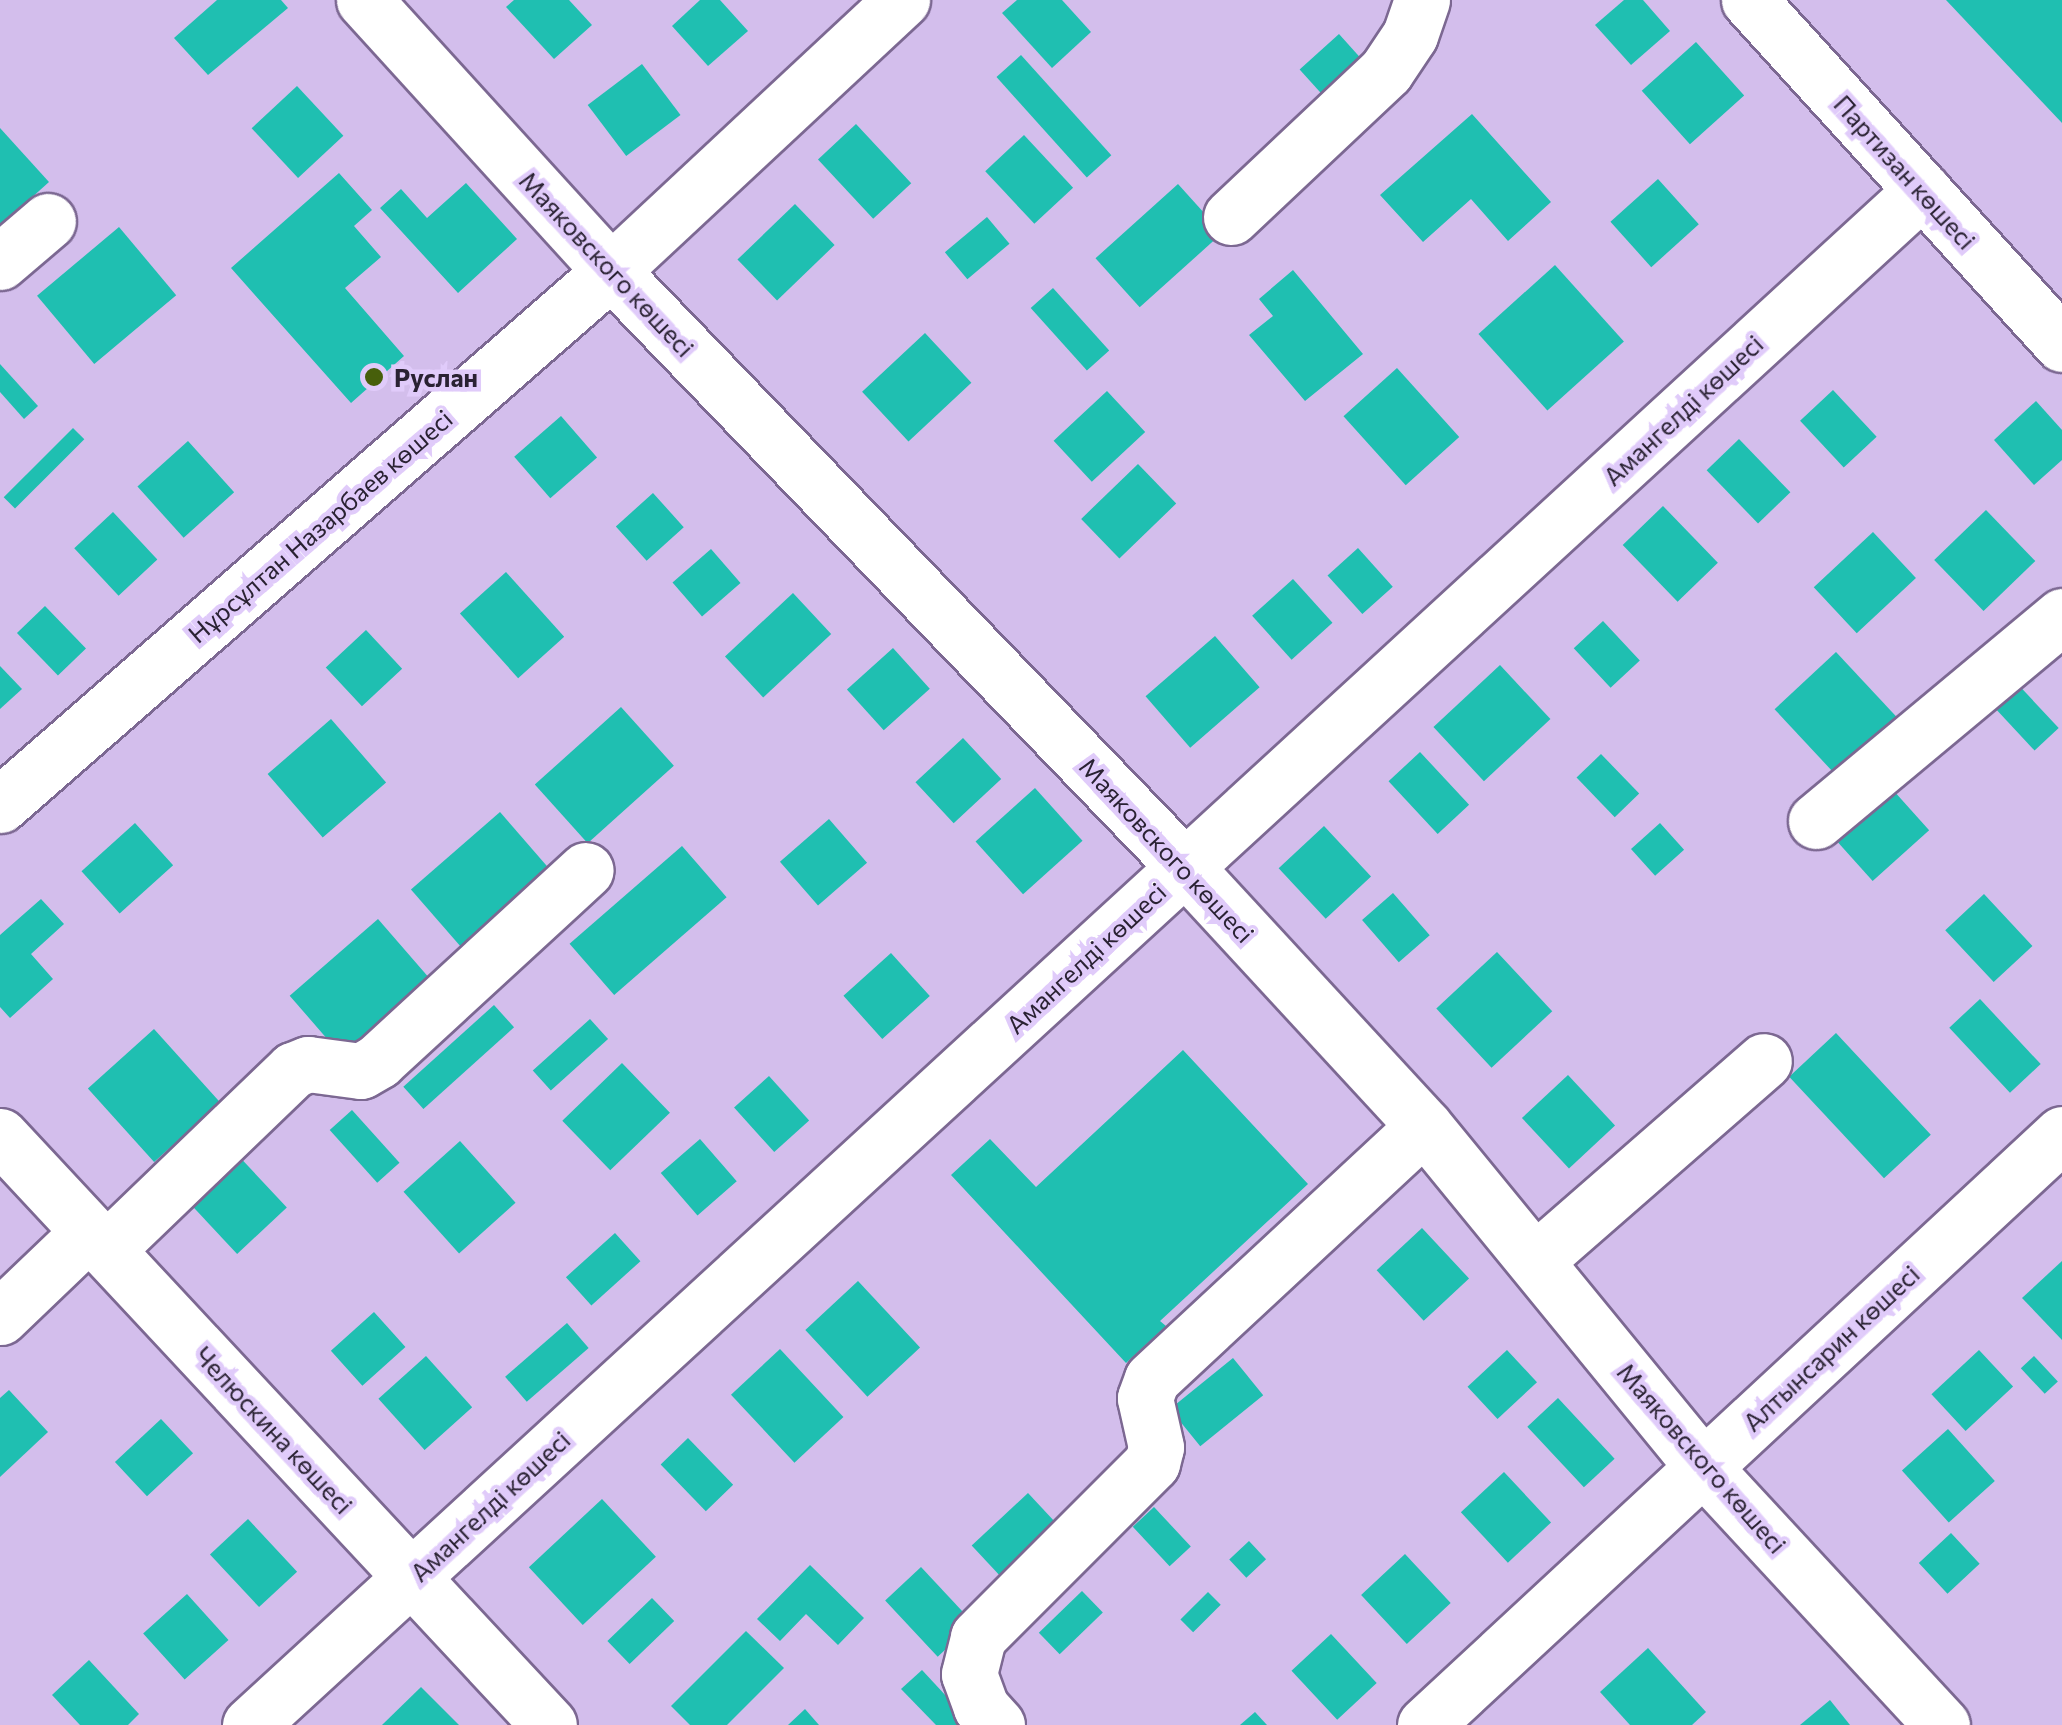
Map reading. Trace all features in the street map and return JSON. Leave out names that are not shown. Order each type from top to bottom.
[{"type":"street","name":"Маяковского көшесі","points":[[364,0],[612,271],[1186,867],[1424,1126],[1538,1258],[1702,1466],[1942,1725]]},
{"type":"street","name":"Нұрсұлтан Назарбаев көшесі","points":[[0,805],[612,271],[902,0]]},
{"type":"street","points":[[1231,217],[1386,70],[1410,35],[1422,0]]},
{"type":"street","name":"Партизан көшесі","points":[[1749,0],[2062,344]]},
{"type":"street","name":"Амангелді көшесі","points":[[250,1725],[1922,190]]},
{"type":"street","points":[[0,262],[48,221]]},
{"type":"street","points":[[1816,821],[2062,616]]},
{"type":"street","points":[[0,1317],[97,1242],[292,1070],[308,1064],[360,1071],[378,1061],[586,870]]},
{"type":"street","points":[[1538,1258],[1764,1061]]},
{"type":"street","points":[[997,1725],[973,1693],[969,1674],[978,1637],[1152,1463],[1156,1448],[1145,1398],[1152,1379],[1424,1126]]},
{"type":"street","name":"Алтынсарин көшесі","points":[[1424,1725],[2062,1134]]},
{"type":"street","name":"Челюскина көшесі","points":[[0,1136],[548,1725]]},
{"type":"building","points":[[217,0],[281,0],[288,8],[208,75],[174,38]]},
{"type":"building","points":[[514,0],[569,0],[592,25],[554,59],[506,7]]},
{"type":"building","points":[[700,0],[720,0],[748,31],[708,66],[672,26]]},
{"type":"building","points":[[1017,0],[1062,0],[1091,32],[1052,68],[1002,13]]},
{"type":"building","points":[[1624,0],[1643,0],[1670,31],[1631,65],[1595,25]]},
{"type":"building","points":[[1946,0],[2062,0],[2062,123]]},
{"type":"building","points":[[1339,34],[1372,71],[1333,107],[1300,69]]},
{"type":"building","points":[[1696,42],[1744,96],[1690,144],[1642,91]]},
{"type":"building","points":[[1021,55],[1111,155],[1087,177],[996,77]]},
{"type":"building","points":[[642,64],[681,115],[626,156],[588,105]]},
{"type":"building","points":[[297,86],[343,136],[298,178],[252,128]]},
{"type":"building","points":[[1472,114],[1551,202],[1508,241],[1471,199],[1423,242],[1380,195]]},
{"type":"building","points":[[856,124],[911,183],[873,219],[818,159]]},
{"type":"building","points":[[0,128],[49,182],[0,226]]},
{"type":"building","points":[[1024,135],[1073,188],[1034,224],[985,171]]},
{"type":"building","points":[[339,173],[372,210],[354,226],[381,257],[345,288],[404,356],[351,403],[231,268]]},
{"type":"building","points":[[1658,179],[1699,224],[1651,267],[1610,222]]},
{"type":"building","points":[[466,183],[517,239],[458,293],[380,208],[401,189],[427,218]]},
{"type":"building","points":[[1178,184],[1222,233],[1140,307],[1096,258]]},
{"type":"building","points":[[795,204],[835,245],[777,301],[737,260]]},
{"type":"building","points":[[987,217],[1009,244],[967,279],[945,252]]},
{"type":"building","points":[[119,227],[176,295],[94,364],[37,296]]},
{"type":"building","points":[[1555,265],[1624,342],[1547,410],[1478,334]]},
{"type":"building","points":[[1293,270],[1363,354],[1305,401],[1249,335],[1273,316],[1259,299]]},
{"type":"building","points":[[1053,288],[1109,350],[1087,370],[1031,308]]},
{"type":"building","points":[[925,333],[971,383],[908,441],[862,392]]},
{"type":"building","points":[[0,364],[38,406],[24,419],[0,392]]},
{"type":"building","points":[[1397,368],[1459,437],[1406,485],[1343,416]]},
{"type":"building","points":[[1833,390],[1877,437],[1844,467],[1800,421]]},
{"type":"building","points":[[1107,391],[1145,432],[1092,482],[1054,441]]},
{"type":"building","points":[[2036,401],[2062,430],[2062,460],[2034,485],[1994,440]]},
{"type":"building","points":[[561,416],[597,458],[550,498],[514,457]]},
{"type":"building","points":[[73,428],[84,439],[15,509],[4,497]]},
{"type":"building","points":[[1739,439],[1790,492],[1758,523],[1707,470]]},
{"type":"building","points":[[188,441],[234,492],[184,538],[137,487]]},
{"type":"building","points":[[1138,464],[1176,504],[1119,558],[1081,519]]},
{"type":"building","points":[[653,493],[684,527],[647,561],[616,526]]},
{"type":"building","points":[[1663,506],[1718,563],[1678,602],[1623,545]]},
{"type":"building","points":[[1986,510],[2035,561],[1984,611],[1934,560]]},
{"type":"building","points":[[113,512],[157,560],[119,596],[74,548]]},
{"type":"building","points":[[1873,532],[1916,578],[1857,633],[1814,587]]},
{"type":"building","points":[[1358,548],[1393,587],[1362,614],[1328,575]]},
{"type":"building","points":[[711,549],[741,583],[702,616],[673,582]]},
{"type":"building","points":[[506,572],[564,637],[518,678],[460,613]]},
{"type":"building","points":[[1293,579],[1332,623],[1292,660],[1252,616]]},
{"type":"building","points":[[793,593],[831,634],[763,697],[725,656]]},
{"type":"building","points":[[45,606],[86,648],[58,676],[17,633]]},
{"type":"building","points":[[1603,621],[1640,660],[1611,688],[1574,648]]},
{"type":"building","points":[[366,630],[402,669],[362,706],[326,668]]},
{"type":"building","points":[[1215,636],[1260,687],[1190,748],[1146,696]]},
{"type":"building","points":[[893,648],[930,689],[884,730],[847,689]]},
{"type":"building","points":[[1836,652],[1906,727],[1845,785],[1775,709]]},
{"type":"building","points":[[1500,665],[1550,719],[1484,781],[1433,727]]},
{"type":"building","points":[[0,666],[22,689],[0,709]]},
{"type":"building","points":[[2013,679],[2059,728],[2035,751],[1989,702]]},
{"type":"building","points":[[621,707],[674,766],[588,843],[535,785]]},
{"type":"building","points":[[331,719],[386,782],[323,838],[268,774]]},
{"type":"building","points":[[963,738],[1001,779],[954,823],[915,782]]},
{"type":"building","points":[[1420,752],[1469,805],[1438,834],[1389,781]]},
{"type":"building","points":[[1601,754],[1639,794],[1615,817],[1577,778]]},
{"type":"building","points":[[1035,788],[1083,841],[1023,894],[976,842]]},
{"type":"building","points":[[1893,790],[1929,830],[1873,881],[1837,841]]},
{"type":"building","points":[[500,812],[552,872],[463,950],[411,889]]},
{"type":"building","points":[[829,819],[867,863],[818,905],[780,862]]},
{"type":"building","points":[[135,823],[173,865],[120,914],[81,871]]},
{"type":"building","points":[[1660,823],[1684,850],[1655,876],[1631,849]]},
{"type":"building","points":[[1324,826],[1371,876],[1326,919],[1279,868]]},
{"type":"building","points":[[682,846],[727,897],[614,995],[570,944]]},
{"type":"building","points":[[1393,893],[1430,935],[1399,962],[1362,920]]},
{"type":"building","points":[[1984,894],[2032,946],[1994,982],[1945,930]]},
{"type":"building","points":[[41,899],[64,924],[31,954],[53,979],[10,1018],[0,1007],[0,935]]},
{"type":"building","points":[[378,919],[430,979],[342,1056],[290,996]]},
{"type":"building","points":[[1497,952],[1552,1011],[1492,1068],[1436,1009]]},
{"type":"building","points":[[891,953],[930,996],[882,1039],[843,996]]},
{"type":"building","points":[[1980,999],[2041,1064],[2010,1093],[1949,1028]]},
{"type":"building","points":[[494,1005],[514,1027],[423,1109],[403,1087]]},
{"type":"building","points":[[590,1019],[608,1039],[551,1091],[533,1071]]},
{"type":"building","points":[[154,1029],[220,1103],[154,1162],[88,1089]]},
{"type":"building","points":[[1836,1033],[1931,1135],[1884,1178],[1789,1077]]},
{"type":"building","points":[[1183,1050],[1308,1184],[1160,1321],[1166,1326],[1126,1363],[951,1175],[990,1139],[1036,1187]]},
{"type":"building","points":[[622,1063],[670,1113],[610,1170],[562,1121]]},
{"type":"building","points":[[1568,1075],[1615,1125],[1569,1168],[1522,1118]]},
{"type":"building","points":[[769,1076],[809,1121],[774,1152],[734,1107]]},
{"type":"building","points":[[352,1110],[400,1163],[377,1183],[330,1130]]},
{"type":"building","points":[[700,1139],[737,1181],[697,1215],[661,1173]]},
{"type":"building","points":[[460,1141],[516,1203],[459,1254],[404,1192]]},
{"type":"building","points":[[235,1152],[287,1208],[237,1254],[185,1198]]},
{"type":"building","points":[[1422,1228],[1469,1278],[1424,1321],[1377,1270]]},
{"type":"building","points":[[615,1233],[640,1261],[591,1305],[566,1277]]},
{"type":"building","points":[[2062,1261],[2062,1340],[2022,1298]]},
{"type":"building","points":[[858,1281],[920,1348],[867,1397],[805,1330]]},
{"type":"building","points":[[374,1312],[405,1347],[362,1386],[331,1351]]},
{"type":"building","points":[[567,1323],[589,1348],[527,1402],[505,1377]]},
{"type":"building","points":[[780,1349],[843,1417],[794,1463],[731,1395]]},
{"type":"building","points":[[1507,1350],[1537,1382],[1498,1419],[1468,1387]]},
{"type":"building","points":[[1979,1350],[2013,1387],[1966,1431],[1931,1394]]},
{"type":"building","points":[[426,1356],[472,1407],[425,1450],[378,1399]]},
{"type":"building","points":[[2034,1356],[2058,1382],[2045,1394],[2021,1368]]},
{"type":"building","points":[[1233,1358],[1263,1395],[1200,1446],[1170,1409]]},
{"type":"building","points":[[9,1390],[48,1432],[0,1477],[0,1398]]},
{"type":"building","points":[[1558,1398],[1615,1459],[1584,1487],[1527,1427]]},
{"type":"building","points":[[161,1419],[193,1453],[147,1496],[115,1462]]},
{"type":"building","points":[[1948,1429],[1995,1481],[1949,1523],[1902,1470]]},
{"type":"building","points":[[688,1438],[733,1485],[706,1511],[661,1464]]},
{"type":"building","points":[[1504,1472],[1551,1522],[1508,1563],[1461,1512]]},
{"type":"building","points":[[1028,1493],[1063,1531],[1007,1584],[972,1546]]},
{"type":"building","points":[[602,1499],[656,1557],[583,1625],[529,1567]]},
{"type":"building","points":[[1154,1507],[1191,1546],[1170,1566],[1133,1527]]},
{"type":"building","points":[[248,1519],[297,1572],[259,1607],[210,1554]]},
{"type":"building","points":[[1951,1533],[1980,1564],[1947,1594],[1919,1563]]},
{"type":"building","points":[[1249,1541],[1266,1559],[1246,1578],[1229,1559]]},
{"type":"building","points":[[1405,1554],[1451,1603],[1407,1644],[1361,1595]]},
{"type":"building","points":[[810,1565],[864,1618],[838,1645],[806,1614],[780,1641],[757,1619]]},
{"type":"building","points":[[921,1567],[974,1623],[938,1657],[885,1600]]},
{"type":"building","points":[[1082,1591],[1103,1613],[1060,1654],[1039,1633]]},
{"type":"building","points":[[1208,1592],[1221,1605],[1193,1632],[1180,1620]]},
{"type":"building","points":[[187,1594],[228,1640],[185,1680],[143,1633]]},
{"type":"building","points":[[652,1598],[674,1621],[630,1664],[607,1641]]},
{"type":"building","points":[[746,1631],[784,1668],[727,1725],[690,1725],[671,1706]]},
{"type":"building","points":[[1331,1634],[1377,1683],[1337,1720],[1292,1671]]},
{"type":"building","points":[[1648,1648],[1706,1712],[1692,1725],[1630,1725],[1600,1692]]},
{"type":"building","points":[[89,1660],[139,1714],[128,1725],[80,1725],[52,1695]]},
{"type":"building","points":[[922,1670],[973,1725],[936,1725],[901,1689]]},
{"type":"building","points":[[421,1687],[459,1725],[382,1725]]},
{"type":"building","points":[[1830,1700],[1850,1725],[1800,1725]]},
{"type":"building","points":[[805,1709],[819,1725],[788,1725]]},
{"type":"building","points":[[1255,1712],[1267,1725],[1240,1725]]},
{"type":"place","name":"Руслан","points":[[374,377]]}]
